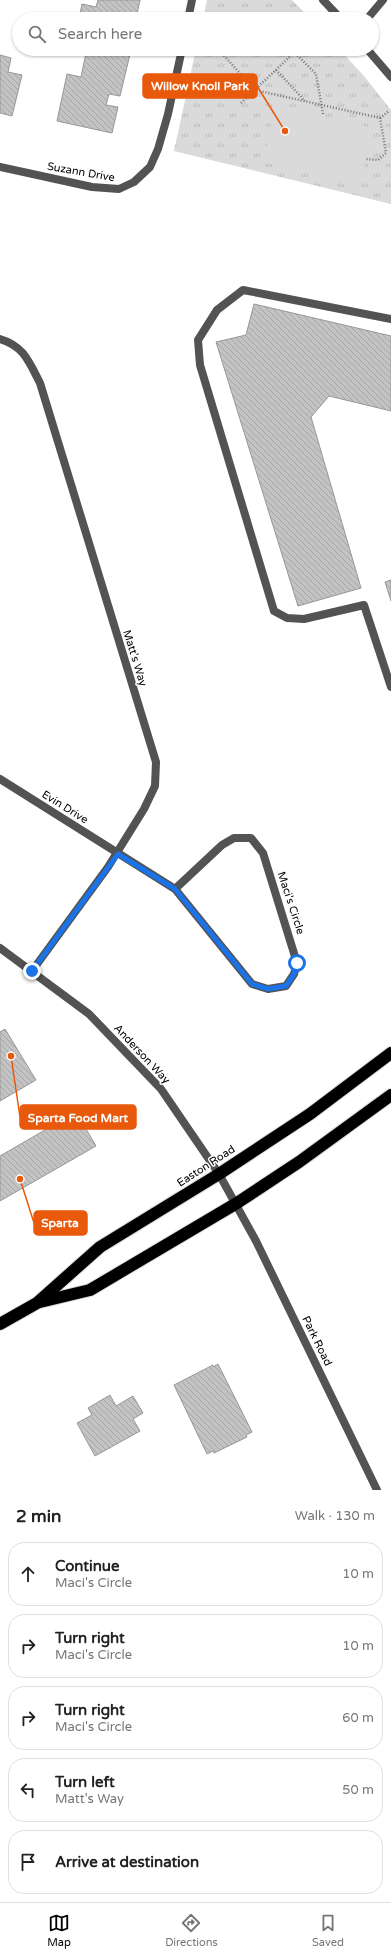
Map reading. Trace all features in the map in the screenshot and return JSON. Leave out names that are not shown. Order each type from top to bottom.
[{"type":"highway","name":"Easton Road","points":[[0,1324],[37,1303],[100,1248],[219,1174],[310,1114],[391,1053]]},
{"type":"highway","name":"Easton Road","points":[[37,1303],[90,1290],[237,1203],[299,1162],[391,1095]]},
{"type":"street","points":[[189,12],[192,0]]},
{"type":"street","points":[[323,0],[334,12]]},
{"type":"street","points":[[373,12],[383,0]]},
{"type":"street","name":"Suzann Drive","points":[[0,167],[92,187],[118,189],[134,182],[150,167],[158,149],[180,56]]},
{"type":"street","points":[[373,56],[391,77]]},
{"type":"street","points":[[391,319],[243,290],[217,310],[198,340],[200,365],[274,611],[286,618],[304,619],[364,605],[391,687]]},
{"type":"street","name":"Matt's Way","points":[[0,339],[12,343],[27,358],[40,383],[156,762],[155,786],[144,809],[118,854],[32,971]]},
{"type":"street","name":"Evin Drive","points":[[0,779],[118,854]]},
{"type":"street","name":"Maci's Circle","points":[[118,854],[175,889],[252,984],[268,989],[286,986],[294,974],[297,963],[263,854],[251,838],[234,838],[222,845],[175,889]]},
{"type":"street","name":"Anderson Way","points":[[0,948],[89,1014],[161,1089],[237,1203]]},
{"type":"street","name":"Park Road","points":[[237,1203],[265,1257],[377,1490]]},
{"type":"path","points":[[224,56],[255,90],[380,118]]},
{"type":"path","points":[[241,103],[291,56]]},
{"type":"path","points":[[297,56],[316,74],[324,114]]},
{"type":"path","points":[[276,70],[305,102]]},
{"type":"path","points":[[380,118],[389,111]]},
{"type":"path","points":[[366,159],[378,160],[386,153],[380,118]]},
{"type":"green space","points":[[207,0],[292,0],[304,12],[204,12]]},
{"type":"green space","points":[[194,56],[345,56],[364,76],[391,110],[391,204],[174,151]]},
{"type":"green space","points":[[276,105],[373,128],[360,185],[263,162]]},
{"type":"building","points":[[98,0],[140,0],[137,12],[80,12],[82,4],[96,7]]},
{"type":"building","points":[[0,55],[11,58],[8,72],[22,75],[12,116],[0,113]]},
{"type":"building","points":[[85,56],[130,56],[120,96],[109,94],[106,105],[118,107],[112,133],[57,121],[67,74],[81,77]]},
{"type":"building","points":[[254,304],[391,336],[391,411],[329,396],[311,417],[361,588],[298,606],[216,342],[246,335]]},
{"type":"building","points":[[391,580],[391,601],[385,582]]},
{"type":"building","points":[[5,1029],[36,1080],[0,1101],[0,1032]]},
{"type":"building","points":[[76,1112],[96,1146],[0,1201],[0,1156]]},
{"type":"building","points":[[218,1364],[252,1432],[246,1435],[247,1437],[214,1453],[213,1451],[207,1454],[174,1385],[213,1365],[213,1367]]},
{"type":"building","points":[[110,1395],[116,1406],[133,1396],[143,1413],[133,1419],[140,1431],[95,1456],[77,1423],[92,1415],[88,1408]]},
{"type":"place","name":"Willow Knoll Park","points":[[285,131]]},
{"type":"place","name":"Sparta Food Mart","points":[[11,1056]]},
{"type":"place","name":"Sparta","points":[[20,1179]]},
{"type":"route","points":[[32,971],[118,854],[175,889],[252,984],[268,989],[286,986],[294,974],[297,963]]}]
